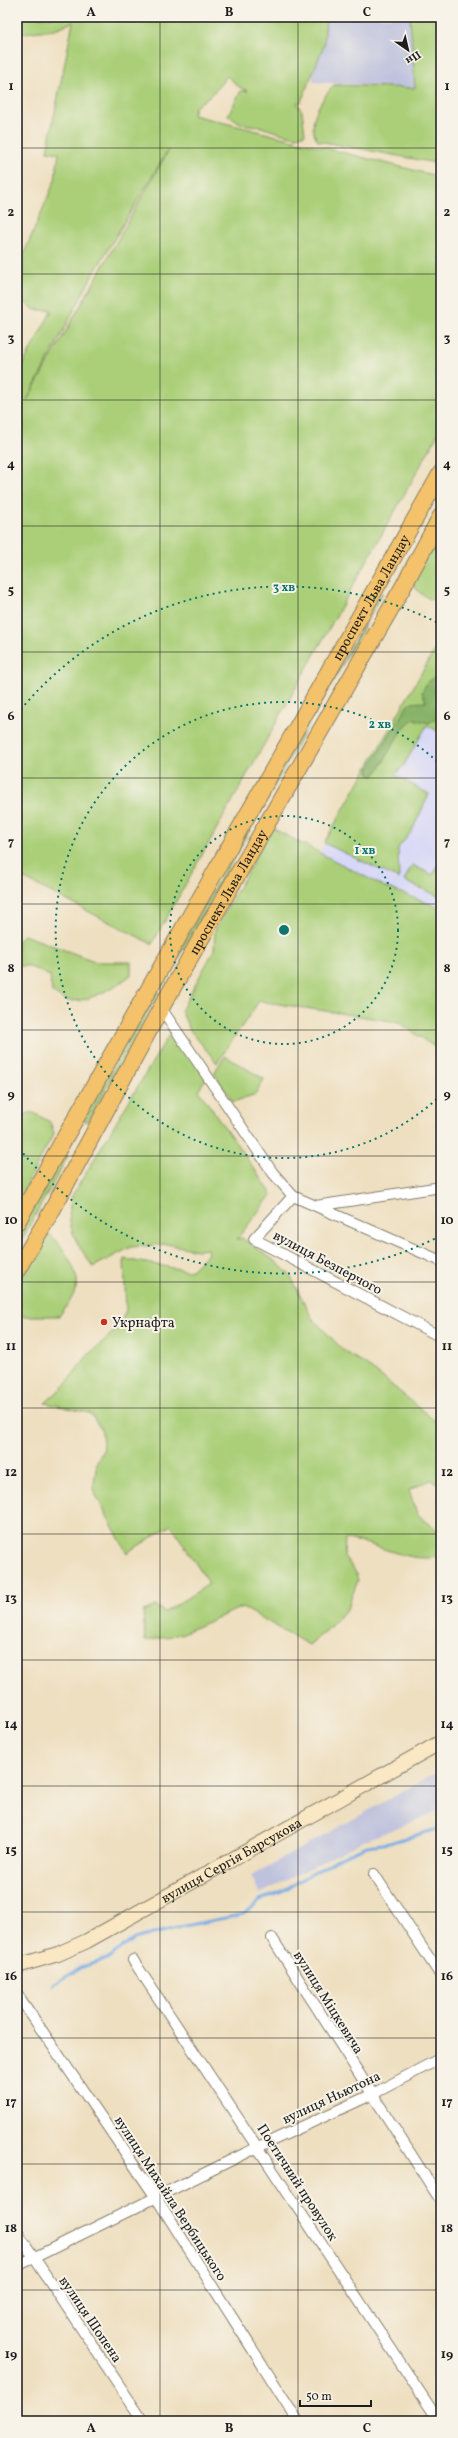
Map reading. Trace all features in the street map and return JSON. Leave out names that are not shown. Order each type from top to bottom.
[{"type":"main road","name":"проспект Льва Ландау","points":[[17,1222],[441,473]]},
{"type":"main road","name":"проспект Льва Ландау","points":[[17,1270],[161,1008],[402,587],[441,516]]},
{"type":"main road","points":[[60,1145],[80,1156]]},
{"type":"main road","name":"вулиця Сергія Барсукова","points":[[17,1966],[58,1954],[87,1941],[441,1742]]},
{"type":"street","points":[[161,1008],[275,1176],[293,1196],[441,1261]]},
{"type":"street","points":[[316,1206],[441,1187]]},
{"type":"street","name":"вулиця Безперчого","points":[[293,1196],[254,1239],[441,1337]]},
{"type":"street","points":[[374,1874],[441,1976]]},
{"type":"street","name":"вулиця Міцкевича","points":[[272,1938],[371,2095],[441,2201]]},
{"type":"street","name":"Поетичний провулок","points":[[133,1960],[439,2421]]},
{"type":"street","name":"вулиця Михайла Вербицького","points":[[17,1994],[157,2198],[298,2421]]},
{"type":"street","name":"вулиця Ньютона","points":[[17,2266],[258,2147],[371,2095],[441,2058]]},
{"type":"street","name":"вулиця Шопена","points":[[17,2232],[143,2421]]},
{"type":"shaded area","points":[[311,17],[410,17],[415,88],[313,82]]},
{"type":"shaded area","points":[[441,639],[441,908],[385,887],[318,854]]},
{"type":"shaded area","points":[[441,1770],[441,1810],[359,1843],[260,1894],[251,1876]]},
{"type":"green space","points":[[17,17],[326,17],[324,45],[301,102],[297,103],[302,111],[305,134],[297,137],[258,126],[242,124],[228,115],[241,91],[248,91],[239,87],[227,76],[213,93],[195,107],[193,115],[441,177],[441,429],[152,944],[17,875],[17,375],[52,310],[35,310],[21,300],[23,256],[55,180],[59,153],[47,151],[73,22],[55,29],[17,34]],"holes":[[[168,151],[27,400],[92,276]]]},
{"type":"green space","points":[[410,17],[441,17],[441,164],[318,141],[314,134],[313,127],[316,112],[334,85],[415,88]]},
{"type":"green space","points":[[441,524],[441,604],[420,593],[412,581]]},
{"type":"green space","points":[[382,592],[382,594],[162,987],[159,985]]},
{"type":"green space","points":[[441,639],[441,728],[439,732],[427,725],[404,765],[395,775],[429,794],[412,831],[398,848],[399,879],[324,843]]},
{"type":"green space","points":[[441,672],[441,715],[429,723],[414,719],[408,724],[397,737],[374,776],[369,775],[369,768],[409,703],[426,702],[422,692],[427,683]]},
{"type":"green space","points":[[272,828],[385,887],[441,908],[441,1044],[436,1048],[398,1022],[259,1001],[217,1063],[190,1030],[181,1011],[214,950],[215,930]]},
{"type":"green space","points":[[441,861],[441,897],[404,881],[412,865],[433,875]]},
{"type":"green space","points":[[24,935],[97,962],[131,962],[131,975],[110,989],[94,996],[77,1001],[64,1000],[52,992],[50,976],[28,966],[17,966],[17,941]]},
{"type":"green space","points":[[155,991],[159,993],[88,1121],[84,1121]]},
{"type":"green space","points":[[170,1033],[178,1034],[208,1079],[203,1082],[199,1091],[272,1194],[237,1239],[242,1238],[275,1261],[290,1275],[312,1318],[343,1350],[376,1372],[441,1426],[441,1486],[431,1480],[409,1490],[417,1514],[441,1533],[441,1556],[418,1558],[345,1539],[344,1556],[355,1571],[358,1580],[347,1609],[327,1630],[309,1645],[242,1607],[181,1634],[145,1641],[143,1611],[156,1606],[165,1612],[209,1584],[171,1525],[127,1553],[93,1490],[97,1462],[104,1448],[101,1429],[90,1413],[45,1403],[63,1387],[87,1356],[119,1327],[126,1310],[124,1259],[190,1271],[207,1255],[208,1249],[198,1250],[166,1244],[131,1247],[93,1267],[81,1250],[73,1234],[71,1225],[70,1207],[72,1196]]},
{"type":"green space","points":[[225,1056],[264,1079],[256,1094],[233,1102],[214,1073]]},
{"type":"green space","points":[[28,1113],[34,1113],[50,1122],[54,1133],[17,1203],[17,1124],[20,1118]]},
{"type":"green space","points":[[64,1154],[68,1156],[17,1248],[17,1238]]},
{"type":"green space","points":[[47,1234],[56,1240],[75,1271],[77,1283],[75,1292],[59,1316],[23,1316],[17,1311],[17,1291],[31,1260]]},
{"type":"waterway","points":[[52,1985],[80,1968],[107,1959],[134,1939],[185,1926],[245,1914],[260,1900],[284,1890],[341,1857],[367,1846],[389,1843],[441,1828]]},
{"type":"place","name":"Укрнафта","points":[[104,1322]]}]
